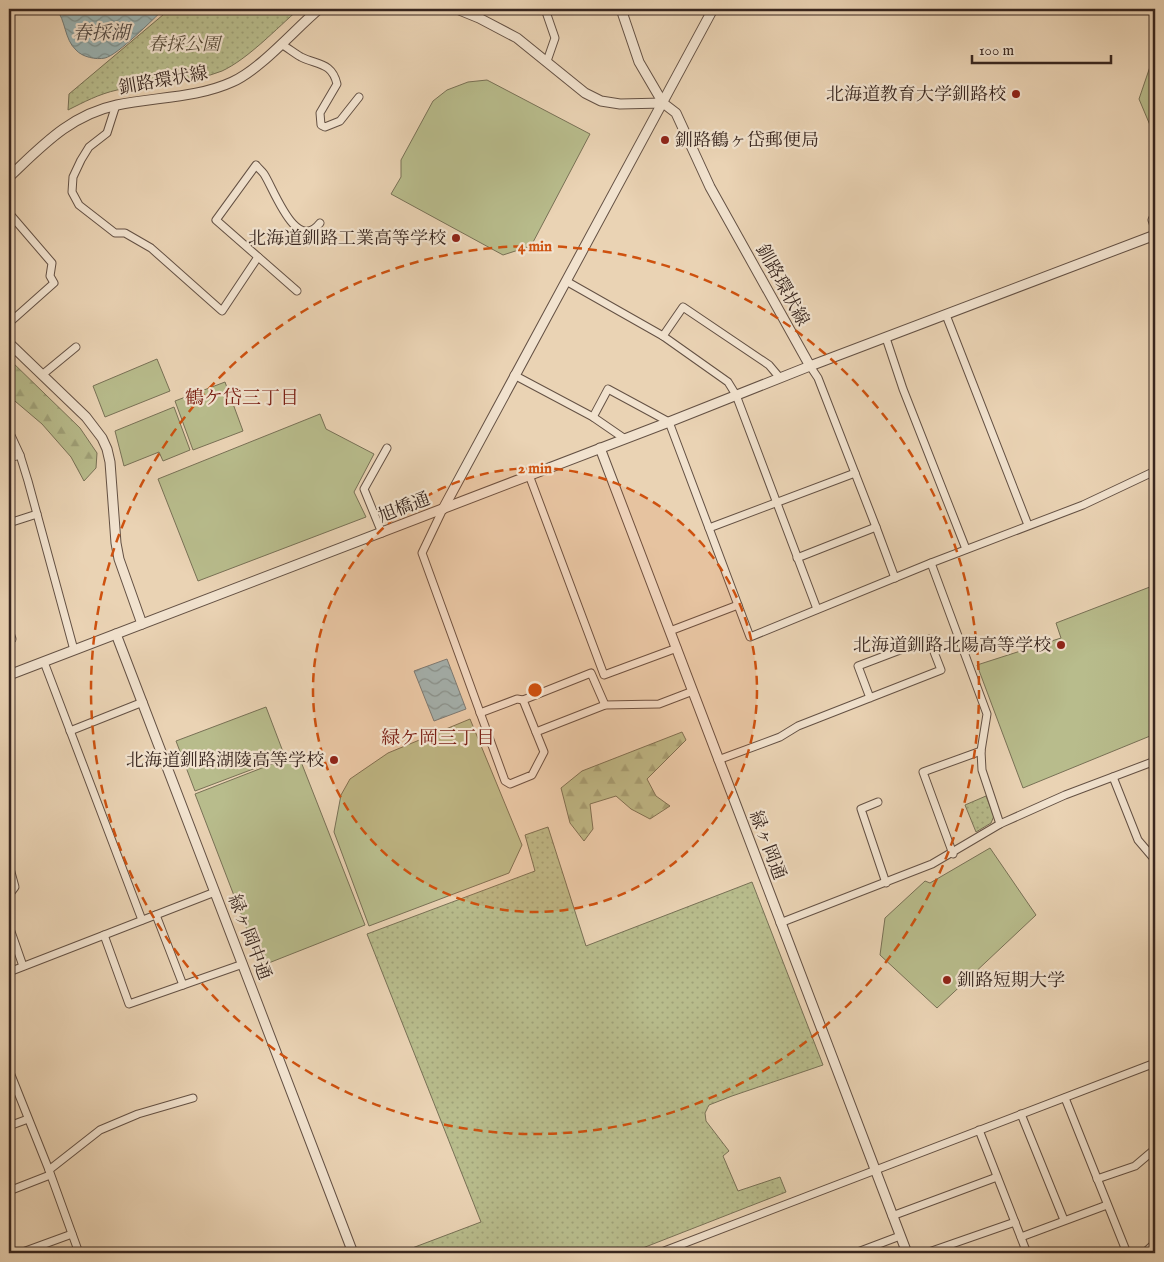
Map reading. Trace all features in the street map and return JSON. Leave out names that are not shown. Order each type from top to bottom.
[{"type":"street","name":"釧路環状線","points":[[9,177],[59,130],[94,112],[116,105],[191,94],[232,82],[252,70],[319,9]]},
{"type":"street","points":[[457,9],[517,38],[585,92],[601,101],[620,104],[663,103]]},
{"type":"street","points":[[545,9],[555,38],[547,61]]},
{"type":"street","name":"釧路環状線","points":[[620,9],[639,62],[663,103],[676,113],[710,187],[810,366]]},
{"type":"street","points":[[523,700],[544,752],[532,775],[510,784],[505,781],[422,553],[442,509],[713,9]]},
{"type":"street","points":[[281,44],[302,57],[322,64],[335,77],[337,84],[320,113],[321,125],[325,127],[340,121],[359,97]]},
{"type":"street","points":[[116,105],[107,133],[89,147],[73,177],[72,192],[79,205],[114,233],[125,233],[151,248],[222,311],[258,258]]},
{"type":"street","points":[[297,291],[216,220],[256,165],[263,173],[291,222],[298,229],[315,230],[320,223]]},
{"type":"street","points":[[9,213],[52,263],[50,276],[54,283],[9,323]]},
{"type":"street","points":[[1155,213],[1152,220],[1155,229]]},
{"type":"street","points":[[895,578],[818,378],[810,366],[1151,236]]},
{"type":"street","points":[[566,281],[663,336],[728,382],[736,395],[816,609]]},
{"type":"street","points":[[663,336],[682,307],[769,365],[780,378]]},
{"type":"street","points":[[946,315],[1028,525]]},
{"type":"street","points":[[886,338],[903,390],[966,549]]},
{"type":"street","points":[[9,343],[96,428],[107,448],[119,559],[142,624]]},
{"type":"street","points":[[42,375],[76,347]]},
{"type":"street","name":"旭橋通","points":[[9,675],[382,533],[810,366]]},
{"type":"street","points":[[514,375],[593,417],[625,439]]},
{"type":"street","points":[[593,417],[608,389],[669,422],[750,637],[966,549],[1083,505],[1155,471]]},
{"type":"street","points":[[9,431],[20,455],[74,650]]},
{"type":"street","points":[[382,533],[364,489],[387,448]]},
{"type":"street","name":"緑ヶ岡通","points":[[600,448],[907,1253]]},
{"type":"street","points":[[9,458],[20,455]]},
{"type":"street","points":[[709,528],[855,473]]},
{"type":"street","points":[[528,475],[604,676],[677,648]]},
{"type":"street","points":[[9,523],[37,514]]},
{"type":"street","points":[[797,558],[876,527]]},
{"type":"street","points":[[931,563],[987,714],[981,751],[982,770],[1000,824]]},
{"type":"street","points":[[670,631],[738,605]]},
{"type":"street","points":[[9,630],[12,639]]},
{"type":"street","name":"緑ヶ岡中通","points":[[116,634],[353,1253]]},
{"type":"street","points":[[718,760],[780,737],[798,726],[870,698],[941,670],[929,639],[858,666],[870,698]]},
{"type":"street","points":[[44,662],[142,920]]},
{"type":"street","points":[[480,713],[517,699],[523,700],[591,673],[605,705]]},
{"type":"street","points":[[536,732],[605,705],[659,704],[693,691]]},
{"type":"street","points":[[70,731],[143,702]]},
{"type":"street","points":[[953,854],[923,772],[981,751]]},
{"type":"street","points":[[780,923],[932,864],[953,854],[1000,824],[1065,795],[1155,761]]},
{"type":"street","points":[[1113,776],[1138,840],[1155,860]]},
{"type":"street","points":[[878,802],[861,809],[886,883]]},
{"type":"street","points":[[9,865],[14,887],[9,895]]},
{"type":"street","points":[[9,972],[215,892]]},
{"type":"street","points":[[156,915],[183,985]]},
{"type":"street","points":[[9,926],[23,966]]},
{"type":"street","points":[[104,935],[129,1004],[243,964]]},
{"type":"street","points":[[659,1253],[1155,1063]]},
{"type":"street","points":[[9,1070],[79,1253]]},
{"type":"street","points":[[9,1191],[50,1173],[100,1130],[138,1114],[193,1098]]},
{"type":"street","points":[[1065,1098],[1127,1253]]},
{"type":"street","points":[[1021,1114],[1064,1220]]},
{"type":"street","points":[[9,1126],[28,1119]]},
{"type":"street","points":[[979,1130],[1027,1253]]},
{"type":"street","points":[[1097,1180],[1135,1166],[1155,1149]]},
{"type":"street","points":[[892,1216],[997,1177]]},
{"type":"street","points":[[1021,1237],[1108,1205]]},
{"type":"street","points":[[926,1253],[1015,1222]]},
{"type":"street","points":[[20,1253],[72,1234]]},
{"type":"street","points":[[855,1253],[900,1236]]},
{"type":"street","points":[[1144,1253],[1155,1243]]},
{"type":"green space","name":"春採公園","points":[[170,9],[299,9],[252,51],[222,71],[184,81],[117,90],[98,96],[68,110],[69,94]]},
{"type":"green space","points":[[1155,52],[1155,137],[1139,99]]},
{"type":"green space","points":[[487,80],[590,134],[531,246],[503,255],[391,194],[401,177],[401,160],[433,101],[447,90],[468,82]]},
{"type":"green space","points":[[157,359],[170,391],[105,417],[93,386]]},
{"type":"green space","points":[[10,360],[80,428],[97,453],[96,468],[84,481],[71,457],[42,424],[9,396]]},
{"type":"green space","points":[[225,382],[243,431],[193,450],[175,401]]},
{"type":"green space","points":[[174,407],[190,450],[163,461],[159,452],[124,466],[115,431]]},
{"type":"green space","points":[[320,414],[326,429],[374,454],[354,492],[366,517],[198,581],[158,479]]},
{"type":"green space","points":[[1155,585],[1155,734],[1023,788],[977,665],[1061,638],[1056,623]]},
{"type":"green space","points":[[266,707],[285,757],[195,791],[176,741]]},
{"type":"green space","points":[[470,719],[522,845],[509,873],[369,926],[334,832],[341,795],[350,779],[388,753]]},
{"type":"green space","points":[[682,732],[686,740],[647,779],[656,796],[670,806],[650,819],[631,809],[616,796],[590,804],[593,829],[584,841],[570,823],[561,788],[582,771]]},
{"type":"green space","points":[[298,754],[365,925],[261,966],[195,794]]},
{"type":"green space","points":[[986,796],[994,816],[991,823],[976,832],[965,805]]},
{"type":"green space","points":[[548,827],[586,946],[752,882],[823,1065],[709,1105],[705,1113],[706,1121],[729,1151],[723,1156],[738,1191],[780,1177],[786,1192],[630,1253],[399,1253],[481,1222],[367,934],[535,871],[525,835]]},
{"type":"green space","points":[[990,848],[1036,915],[937,1008],[880,955],[885,918],[925,881],[930,883]]},
{"type":"water","name":"春採湖","points":[[56,9],[164,9],[118,50],[105,58],[98,59],[82,54],[72,46],[62,18]]},
{"type":"water","points":[[447,659],[466,709],[434,721],[414,671]]},
{"type":"place","name":"北海道教育大学釧路校","points":[[1016,94]]},
{"type":"place","name":"釧路鶴ヶ岱郵便局","points":[[665,140]]},
{"type":"place","name":"北海道釧路工業高等学校","points":[[456,238]]},
{"type":"place","name":"北海道釧路北陽高等学校","points":[[1061,645]]},
{"type":"place","name":"北海道釧路湖陵高等学校","points":[[334,760]]},
{"type":"place","name":"釧路短期大学","points":[[947,980]]},
{"type":"district","name":"鶴ケ岱三丁目","points":[[242,397]]},
{"type":"district","name":"緑ケ岡三丁目","points":[[438,737]]}]
